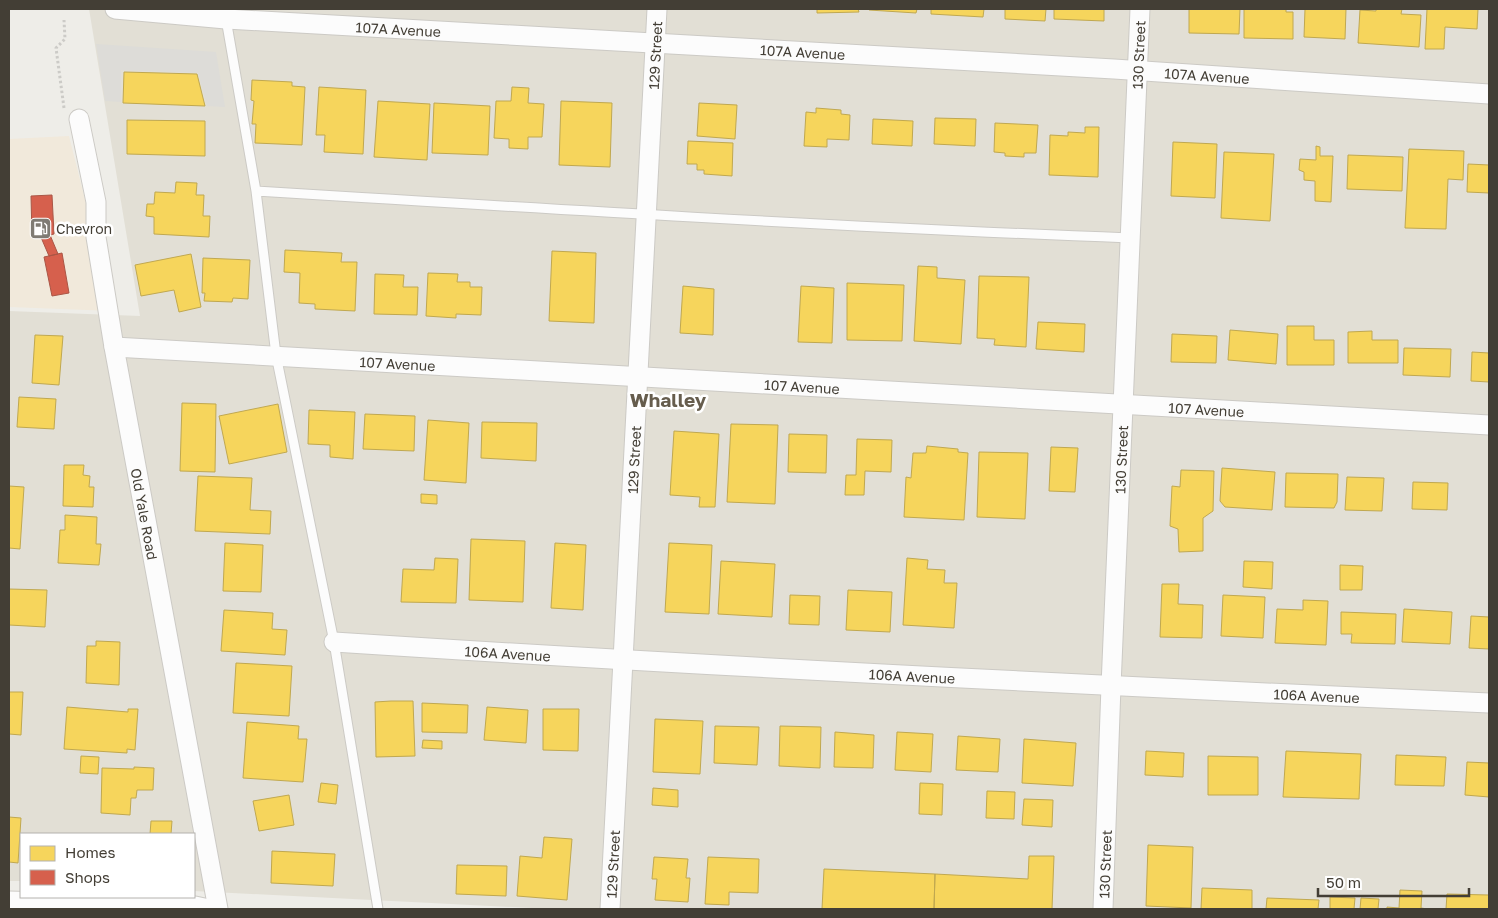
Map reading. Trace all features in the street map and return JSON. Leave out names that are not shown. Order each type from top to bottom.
[{"type":"street","name":"107A Avenue","points":[[115,9],[226,19],[1138,70],[1489,94]]},
{"type":"street","name":"129 Street","points":[[610,909],[657,9]]},
{"type":"street","name":"130 Street","points":[[1103,909],[1140,9]]},
{"type":"street","name":"Old Yale Road","points":[[72,118],[96,202],[96,237],[114,347],[218,909]]},
{"type":"street","name":"107 Avenue","points":[[114,347],[1489,425]]},
{"type":"street","name":"106A Avenue","points":[[334,642],[623,661],[1489,703]]},
{"type":"street","points":[[9,901],[195,906],[209,909]]},
{"type":"lane","points":[[226,19],[256,191],[276,355],[334,642],[378,909]]},
{"type":"lane","points":[[256,191],[646,215],[1130,238]]},
{"type":"path","points":[[64,20],[65,39],[56,48],[72,118]]},
{"type":"shaded area","points":[[89,9],[1489,9],[1489,909],[551,909],[195,891],[195,833],[20,833],[20,881],[9,881],[9,311],[140,316]]},
{"type":"shaded area","points":[[96,44],[216,52],[225,107],[207,106],[198,73],[121,70],[121,102],[105,101]]},
{"type":"shaded area","points":[[69,136],[113,311],[9,307],[9,139]]},
{"type":"building: Homes","points":[[817,9],[858,9],[859,12],[817,13]]},
{"type":"building: Homes","points":[[869,9],[917,9],[916,13]]},
{"type":"building: Homes","points":[[931,9],[984,9],[983,17],[931,14]]},
{"type":"building: Homes","points":[[1005,9],[1046,9],[1045,21],[1005,19]]},
{"type":"building: Homes","points":[[1054,9],[1104,9],[1104,21],[1054,19]]},
{"type":"building: Homes","points":[[1189,9],[1240,9],[1239,34],[1189,33]]},
{"type":"building: Homes","points":[[1244,9],[1286,9],[1286,12],[1293,12],[1293,39],[1244,38]]},
{"type":"building: Homes","points":[[1305,9],[1346,9],[1345,39],[1304,37]]},
{"type":"building: Homes","points":[[1376,9],[1402,9],[1401,14],[1421,15],[1419,47],[1358,43],[1360,10],[1376,11]]},
{"type":"building: Homes","points":[[1427,9],[1478,9],[1477,29],[1445,27],[1444,49],[1425,49]]},
{"type":"building: Homes","points":[[124,72],[197,74],[205,106],[123,103]]},
{"type":"building: Homes","points":[[252,80],[292,82],[292,86],[305,87],[302,145],[255,143],[256,124],[252,124],[254,101],[251,100]]},
{"type":"building: Homes","points":[[319,87],[366,90],[363,154],[324,152],[325,135],[316,135]]},
{"type":"building: Homes","points":[[512,87],[529,88],[528,103],[544,104],[542,137],[528,137],[528,149],[509,148],[509,139],[494,138],[496,101],[511,101]]},
{"type":"building: Homes","points":[[378,101],[430,104],[427,160],[374,157]]},
{"type":"building: Homes","points":[[561,101],[612,103],[610,167],[559,165]]},
{"type":"building: Homes","points":[[434,103],[490,106],[488,155],[432,153]]},
{"type":"building: Homes","points":[[699,103],[737,105],[735,139],[697,136]]},
{"type":"building: Homes","points":[[816,108],[841,110],[841,114],[850,115],[849,140],[827,139],[827,147],[804,146],[806,112],[816,113]]},
{"type":"building: Homes","points":[[935,118],[976,119],[975,146],[934,144]]},
{"type":"building: Homes","points":[[873,119],[913,121],[912,146],[872,144]]},
{"type":"building: Homes","points":[[127,120],[205,121],[205,156],[127,154]]},
{"type":"building: Homes","points":[[995,123],[1038,125],[1036,153],[1024,153],[1024,157],[1005,156],[1005,153],[994,152]]},
{"type":"building: Homes","points":[[1085,127],[1099,127],[1098,177],[1049,175],[1050,135],[1068,136],[1068,132],[1085,133]]},
{"type":"building: Homes","points":[[688,141],[733,143],[732,176],[704,174],[704,170],[697,170],[697,164],[687,164]]},
{"type":"building: Homes","points":[[1173,142],[1217,144],[1215,198],[1171,196]]},
{"type":"building: Homes","points":[[1316,146],[1320,147],[1320,156],[1333,156],[1331,202],[1315,201],[1315,181],[1304,180],[1304,172],[1299,170],[1300,159],[1316,160]]},
{"type":"building: Homes","points":[[1409,149],[1464,151],[1463,180],[1448,179],[1446,229],[1405,228]]},
{"type":"building: Homes","points":[[1224,152],[1274,154],[1270,221],[1221,218]]},
{"type":"building: Homes","points":[[1348,155],[1403,157],[1402,191],[1347,189]]},
{"type":"building: Homes","points":[[1468,164],[1489,165],[1489,193],[1467,192]]},
{"type":"building: Homes","points":[[176,182],[197,183],[196,195],[204,195],[203,216],[210,216],[209,237],[154,234],[154,217],[146,216],[147,204],[154,204],[155,192],[175,193]]},
{"type":"building: Homes","points":[[285,250],[342,253],[341,262],[357,262],[355,311],[315,309],[315,304],[299,303],[300,273],[284,272]]},
{"type":"building: Homes","points":[[552,251],[596,253],[594,323],[549,321]]},
{"type":"building: Homes","points":[[191,254],[201,307],[179,312],[174,290],[141,296],[135,265]]},
{"type":"building: Homes","points":[[203,258],[250,260],[248,299],[233,298],[232,302],[204,301],[205,293],[202,293]]},
{"type":"building: Homes","points":[[918,266],[937,267],[937,278],[965,280],[961,344],[914,341]]},
{"type":"building: Homes","points":[[428,273],[458,274],[457,282],[470,282],[470,287],[482,287],[481,315],[456,314],[456,318],[426,316]]},
{"type":"building: Homes","points":[[375,274],[404,275],[403,287],[418,287],[417,315],[374,314]]},
{"type":"building: Homes","points":[[979,276],[1029,277],[1026,347],[994,345],[995,339],[977,338]]},
{"type":"building: Homes","points":[[847,283],[904,285],[902,341],[847,340]]},
{"type":"building: Homes","points":[[683,286],[714,289],[713,335],[680,333]]},
{"type":"building: Homes","points":[[801,286],[834,288],[832,343],[798,342]]},
{"type":"building: Homes","points":[[1038,322],[1085,324],[1084,352],[1036,349]]},
{"type":"building: Homes","points":[[1287,326],[1314,326],[1314,340],[1334,340],[1334,365],[1287,365]]},
{"type":"building: Homes","points":[[1230,330],[1278,334],[1276,364],[1228,360]]},
{"type":"building: Homes","points":[[1372,331],[1372,340],[1398,340],[1398,363],[1348,363],[1348,332]]},
{"type":"building: Homes","points":[[1172,334],[1217,336],[1216,363],[1171,362]]},
{"type":"building: Homes","points":[[35,335],[63,336],[59,385],[32,383]]},
{"type":"building: Homes","points":[[1404,348],[1451,349],[1450,377],[1403,375]]},
{"type":"building: Homes","points":[[1472,352],[1489,353],[1489,382],[1471,381]]},
{"type":"building: Homes","points":[[19,397],[56,399],[54,429],[17,427]]},
{"type":"building: Homes","points":[[182,403],[216,404],[215,472],[180,471]]},
{"type":"building: Homes","points":[[278,404],[287,452],[229,464],[219,416]]},
{"type":"building: Homes","points":[[309,410],[355,412],[353,459],[330,457],[330,445],[308,444]]},
{"type":"building: Homes","points":[[365,414],[415,416],[414,451],[363,449]]},
{"type":"building: Homes","points":[[428,420],[469,423],[466,483],[424,480]]},
{"type":"building: Homes","points":[[482,422],[537,423],[536,461],[481,458]]},
{"type":"building: Homes","points":[[731,424],[778,425],[775,504],[727,502]]},
{"type":"building: Homes","points":[[674,431],[719,434],[715,507],[699,507],[700,497],[670,495]]},
{"type":"building: Homes","points":[[789,434],[827,435],[826,473],[788,472]]},
{"type":"building: Homes","points":[[857,439],[892,440],[891,472],[865,471],[864,495],[845,495],[846,475],[856,475]]},
{"type":"building: Homes","points":[[927,446],[958,449],[958,452],[968,453],[964,520],[904,517],[906,477],[911,478],[913,453],[926,453]]},
{"type":"building: Homes","points":[[1051,447],[1078,448],[1075,492],[1049,491]]},
{"type":"building: Homes","points":[[979,452],[1028,453],[1025,519],[977,517]]},
{"type":"building: Homes","points":[[64,465],[84,465],[83,475],[90,476],[89,487],[94,487],[93,507],[63,506]]},
{"type":"building: Homes","points":[[1222,468],[1275,472],[1272,510],[1225,507],[1220,501]]},
{"type":"building: Homes","points":[[1181,470],[1214,471],[1213,511],[1203,518],[1203,551],[1179,552],[1178,529],[1170,526],[1172,486],[1180,487]]},
{"type":"building: Homes","points":[[1286,473],[1338,474],[1337,502],[1334,508],[1285,507]]},
{"type":"building: Homes","points":[[198,476],[252,478],[250,510],[271,511],[270,534],[195,531]]},
{"type":"building: Homes","points":[[1347,477],[1384,478],[1382,511],[1345,510]]},
{"type":"building: Homes","points":[[1413,482],[1448,483],[1447,510],[1412,509]]},
{"type":"building: Homes","points":[[9,486],[24,487],[20,549],[9,548]]},
{"type":"building: Homes","points":[[421,494],[437,495],[437,504],[421,503]]},
{"type":"building: Homes","points":[[65,515],[97,517],[96,544],[101,544],[99,565],[58,563],[60,530],[65,530]]},
{"type":"building: Homes","points":[[471,539],[525,541],[523,602],[469,600]]},
{"type":"building: Homes","points":[[225,543],[263,545],[261,592],[223,591]]},
{"type":"building: Homes","points":[[555,543],[586,545],[583,610],[551,608]]},
{"type":"building: Homes","points":[[669,543],[712,545],[709,614],[665,612]]},
{"type":"building: Homes","points":[[435,558],[458,559],[456,603],[401,602],[403,569],[434,570]]},
{"type":"building: Homes","points":[[907,558],[928,560],[927,569],[945,570],[944,583],[957,583],[954,628],[903,625]]},
{"type":"building: Homes","points":[[721,561],[775,564],[772,617],[718,614]]},
{"type":"building: Homes","points":[[1244,561],[1273,562],[1272,589],[1243,587]]},
{"type":"building: Homes","points":[[1340,565],[1363,566],[1362,590],[1340,590]]},
{"type":"building: Homes","points":[[1162,584],[1179,584],[1178,604],[1203,605],[1202,638],[1160,637]]},
{"type":"building: Homes","points":[[9,589],[47,590],[45,627],[9,625]]},
{"type":"building: Homes","points":[[848,590],[892,592],[890,632],[846,630]]},
{"type":"building: Homes","points":[[790,595],[820,596],[819,625],[789,624]]},
{"type":"building: Homes","points":[[1223,595],[1265,597],[1263,638],[1221,636]]},
{"type":"building: Homes","points":[[1303,600],[1328,601],[1326,645],[1275,643],[1277,609],[1303,610]]},
{"type":"building: Homes","points":[[1404,609],[1452,612],[1450,644],[1402,642]]},
{"type":"building: Homes","points":[[224,610],[273,613],[272,629],[287,630],[285,655],[221,651]]},
{"type":"building: Homes","points":[[1341,612],[1396,614],[1395,644],[1351,643],[1352,634],[1341,634]]},
{"type":"building: Homes","points":[[1471,616],[1489,617],[1489,649],[1469,648]]},
{"type":"building: Homes","points":[[96,641],[120,642],[119,685],[86,683],[87,646],[96,646]]},
{"type":"building: Homes","points":[[236,663],[292,666],[289,716],[233,713]]},
{"type":"building: Homes","points":[[9,692],[23,692],[21,735],[9,734]]},
{"type":"building: Homes","points":[[413,701],[415,756],[376,757],[375,702]]},
{"type":"building: Homes","points":[[422,703],[468,705],[467,733],[422,732]]},
{"type":"building: Homes","points":[[67,707],[128,712],[128,709],[138,709],[135,750],[127,749],[127,753],[64,749]]},
{"type":"building: Homes","points":[[487,707],[528,710],[526,743],[484,740]]},
{"type":"building: Homes","points":[[543,709],[579,709],[578,751],[543,750]]},
{"type":"building: Homes","points":[[655,719],[703,721],[700,774],[653,772]]},
{"type":"building: Homes","points":[[247,722],[299,726],[298,739],[307,739],[303,782],[243,778]]},
{"type":"building: Homes","points":[[715,726],[759,727],[757,765],[714,763]]},
{"type":"building: Homes","points":[[780,726],[821,727],[820,768],[779,766]]},
{"type":"building: Homes","points":[[835,732],[874,735],[873,768],[834,767]]},
{"type":"building: Homes","points":[[897,732],[933,734],[931,772],[895,770]]},
{"type":"building: Homes","points":[[958,736],[1000,739],[998,772],[956,770]]},
{"type":"building: Homes","points":[[1024,739],[1076,743],[1073,786],[1022,783]]},
{"type":"building: Homes","points":[[423,740],[442,741],[442,749],[422,748]]},
{"type":"building: Homes","points":[[1146,751],[1184,753],[1183,777],[1145,775]]},
{"type":"building: Homes","points":[[1286,751],[1361,754],[1359,799],[1283,797]]},
{"type":"building: Homes","points":[[1396,755],[1446,757],[1444,786],[1395,785]]},
{"type":"building: Homes","points":[[81,756],[99,757],[98,774],[80,773]]},
{"type":"building: Homes","points":[[1208,756],[1258,757],[1258,795],[1208,795]]},
{"type":"building: Homes","points":[[1467,762],[1489,763],[1489,797],[1465,795]]},
{"type":"building: Homes","points":[[134,767],[154,768],[153,790],[137,790],[136,798],[131,798],[130,815],[101,813],[102,768],[134,769]]},
{"type":"building: Homes","points":[[321,783],[338,785],[336,804],[318,802]]},
{"type":"building: Homes","points":[[920,783],[943,784],[942,815],[919,814]]},
{"type":"building: Homes","points":[[653,788],[678,790],[678,807],[652,805]]},
{"type":"building: Homes","points":[[987,791],[1015,792],[1014,819],[986,818]]},
{"type":"building: Homes","points":[[289,795],[294,825],[259,831],[253,801]]},
{"type":"building: Homes","points":[[1024,799],[1053,800],[1052,827],[1022,825]]},
{"type":"building: Homes","points":[[9,817],[21,818],[18,863],[9,862]]},
{"type":"building: Homes","points":[[151,821],[172,821],[171,833],[150,833]]},
{"type":"building: Homes","points":[[544,837],[572,839],[567,900],[517,896],[520,856],[542,858]]},
{"type":"building: Homes","points":[[1148,845],[1193,847],[1191,908],[1146,906]]},
{"type":"building: Homes","points":[[272,851],[335,854],[333,886],[271,883]]},
{"type":"building: Homes","points":[[1029,856],[1054,856],[1052,909],[934,909],[935,874],[1028,879]]},
{"type":"building: Homes","points":[[654,857],[688,859],[686,878],[690,878],[688,902],[655,900],[657,879],[652,879]]},
{"type":"building: Homes","points":[[708,857],[759,859],[758,893],[729,892],[729,905],[705,904]]},
{"type":"building: Homes","points":[[457,865],[507,866],[506,896],[456,894]]},
{"type":"building: Homes","points":[[824,869],[935,874],[934,909],[822,909]]},
{"type":"building: Homes","points":[[1202,888],[1252,890],[1252,909],[1201,909]]},
{"type":"building: Homes","points":[[1400,890],[1422,891],[1421,908],[1428,909],[1387,909],[1387,907],[1399,908]]},
{"type":"building: Homes","points":[[1447,894],[1489,895],[1489,909],[1446,909]]},
{"type":"building: Homes","points":[[1330,897],[1355,898],[1354,909],[1330,909]]},
{"type":"building: Homes","points":[[1267,898],[1319,900],[1318,909],[1266,909]]},
{"type":"building: Homes","points":[[1361,898],[1379,899],[1378,909],[1360,909]]},
{"type":"building: Shops","points":[[52,195],[54,234],[50,235],[58,254],[49,256],[40,235],[32,236],[31,196]]},
{"type":"building: Shops","points":[[62,253],[69,293],[52,296],[44,257]]},
{"type":"place","name":"Chevron","points":[[40,228]]},
{"type":"district","name":"Whalley","points":[[668,399]]}]
